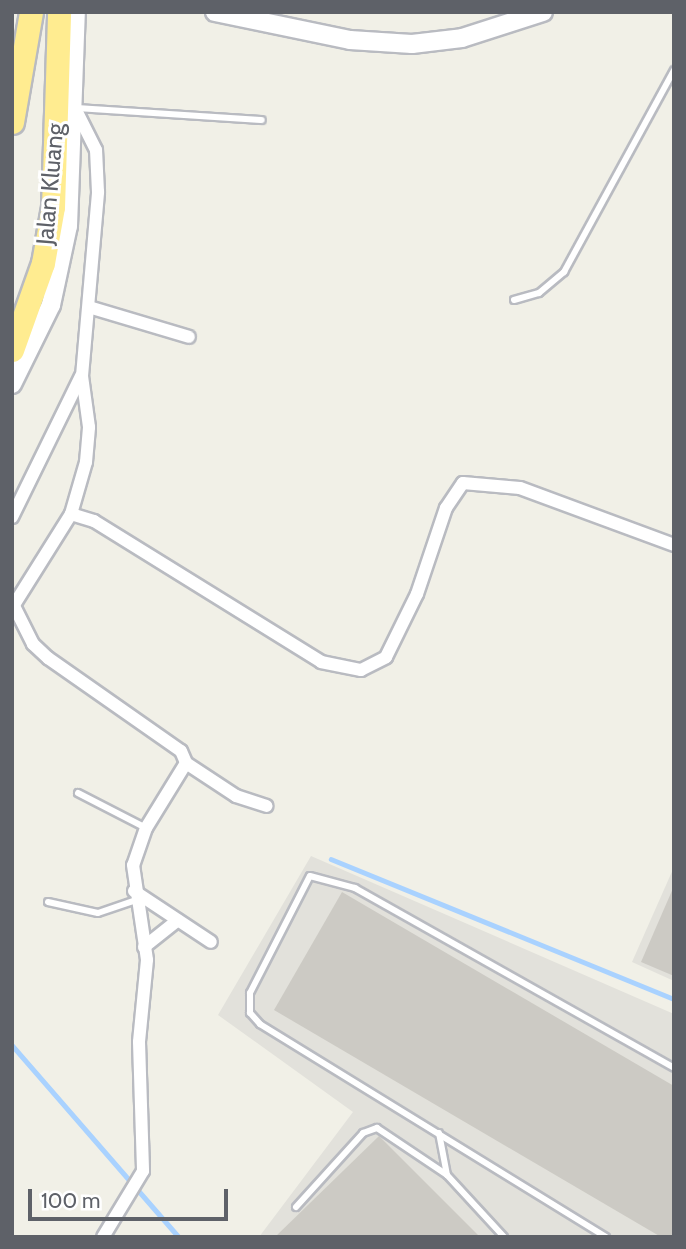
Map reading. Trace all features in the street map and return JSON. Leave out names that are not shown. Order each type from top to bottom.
[{"type":"highway","name":"Jalan Kluang","points":[[12,122],[31,12]]},
{"type":"highway","name":"Jalan Kluang","points":[[12,350],[43,263],[53,207],[71,16]]},
{"type":"main road","points":[[12,384],[51,305],[61,267],[75,108],[71,16],[93,12]]},
{"type":"main road","points":[[215,12],[350,40],[412,44],[462,38],[538,14]]},
{"type":"street","points":[[75,108],[96,150],[92,308],[82,376],[89,427],[71,514],[14,605],[33,644],[48,658],[181,751],[186,763],[236,796],[266,806]]},
{"type":"street","points":[[92,308],[189,337]]},
{"type":"street","points":[[12,517],[82,376]]},
{"type":"street","points":[[71,514],[94,521],[321,662],[361,670],[386,657],[417,594],[446,508],[463,483],[520,488],[674,545]]},
{"type":"street","points":[[103,1237],[140,1181],[144,947],[132,865],[146,828],[186,763]]},
{"type":"street","points":[[135,895],[211,942]]},
{"type":"street","points":[[144,947],[178,920]]},
{"type":"lane","points":[[514,300],[539,293],[564,272],[674,70]]},
{"type":"lane","points":[[75,108],[262,120]]},
{"type":"lane","points":[[78,793],[146,828]]},
{"type":"lane","points":[[606,1237],[250,1013],[250,993],[310,876],[355,888],[674,1068]]},
{"type":"lane","points":[[48,902],[99,914],[135,895]]},
{"type":"lane","points":[[296,1207],[363,1133],[377,1128],[447,1175],[505,1237]]},
{"type":"lane","points":[[439,1133],[447,1175]]},
{"type":"shaded area","points":[[311,856],[674,1014],[674,1237],[259,1237],[353,1112],[218,1015]]},
{"type":"shaded area","points":[[674,867],[674,981],[632,962]]},
{"type":"building","points":[[674,886],[674,976],[641,962]]},
{"type":"building","points":[[342,892],[674,1086],[674,1237],[661,1237],[274,1010]]},
{"type":"building","points":[[379,1136],[480,1237],[275,1237]]},
{"type":"waterway","points":[[331,859],[674,999]]},
{"type":"waterway","points":[[12,1045],[179,1237]]}]
